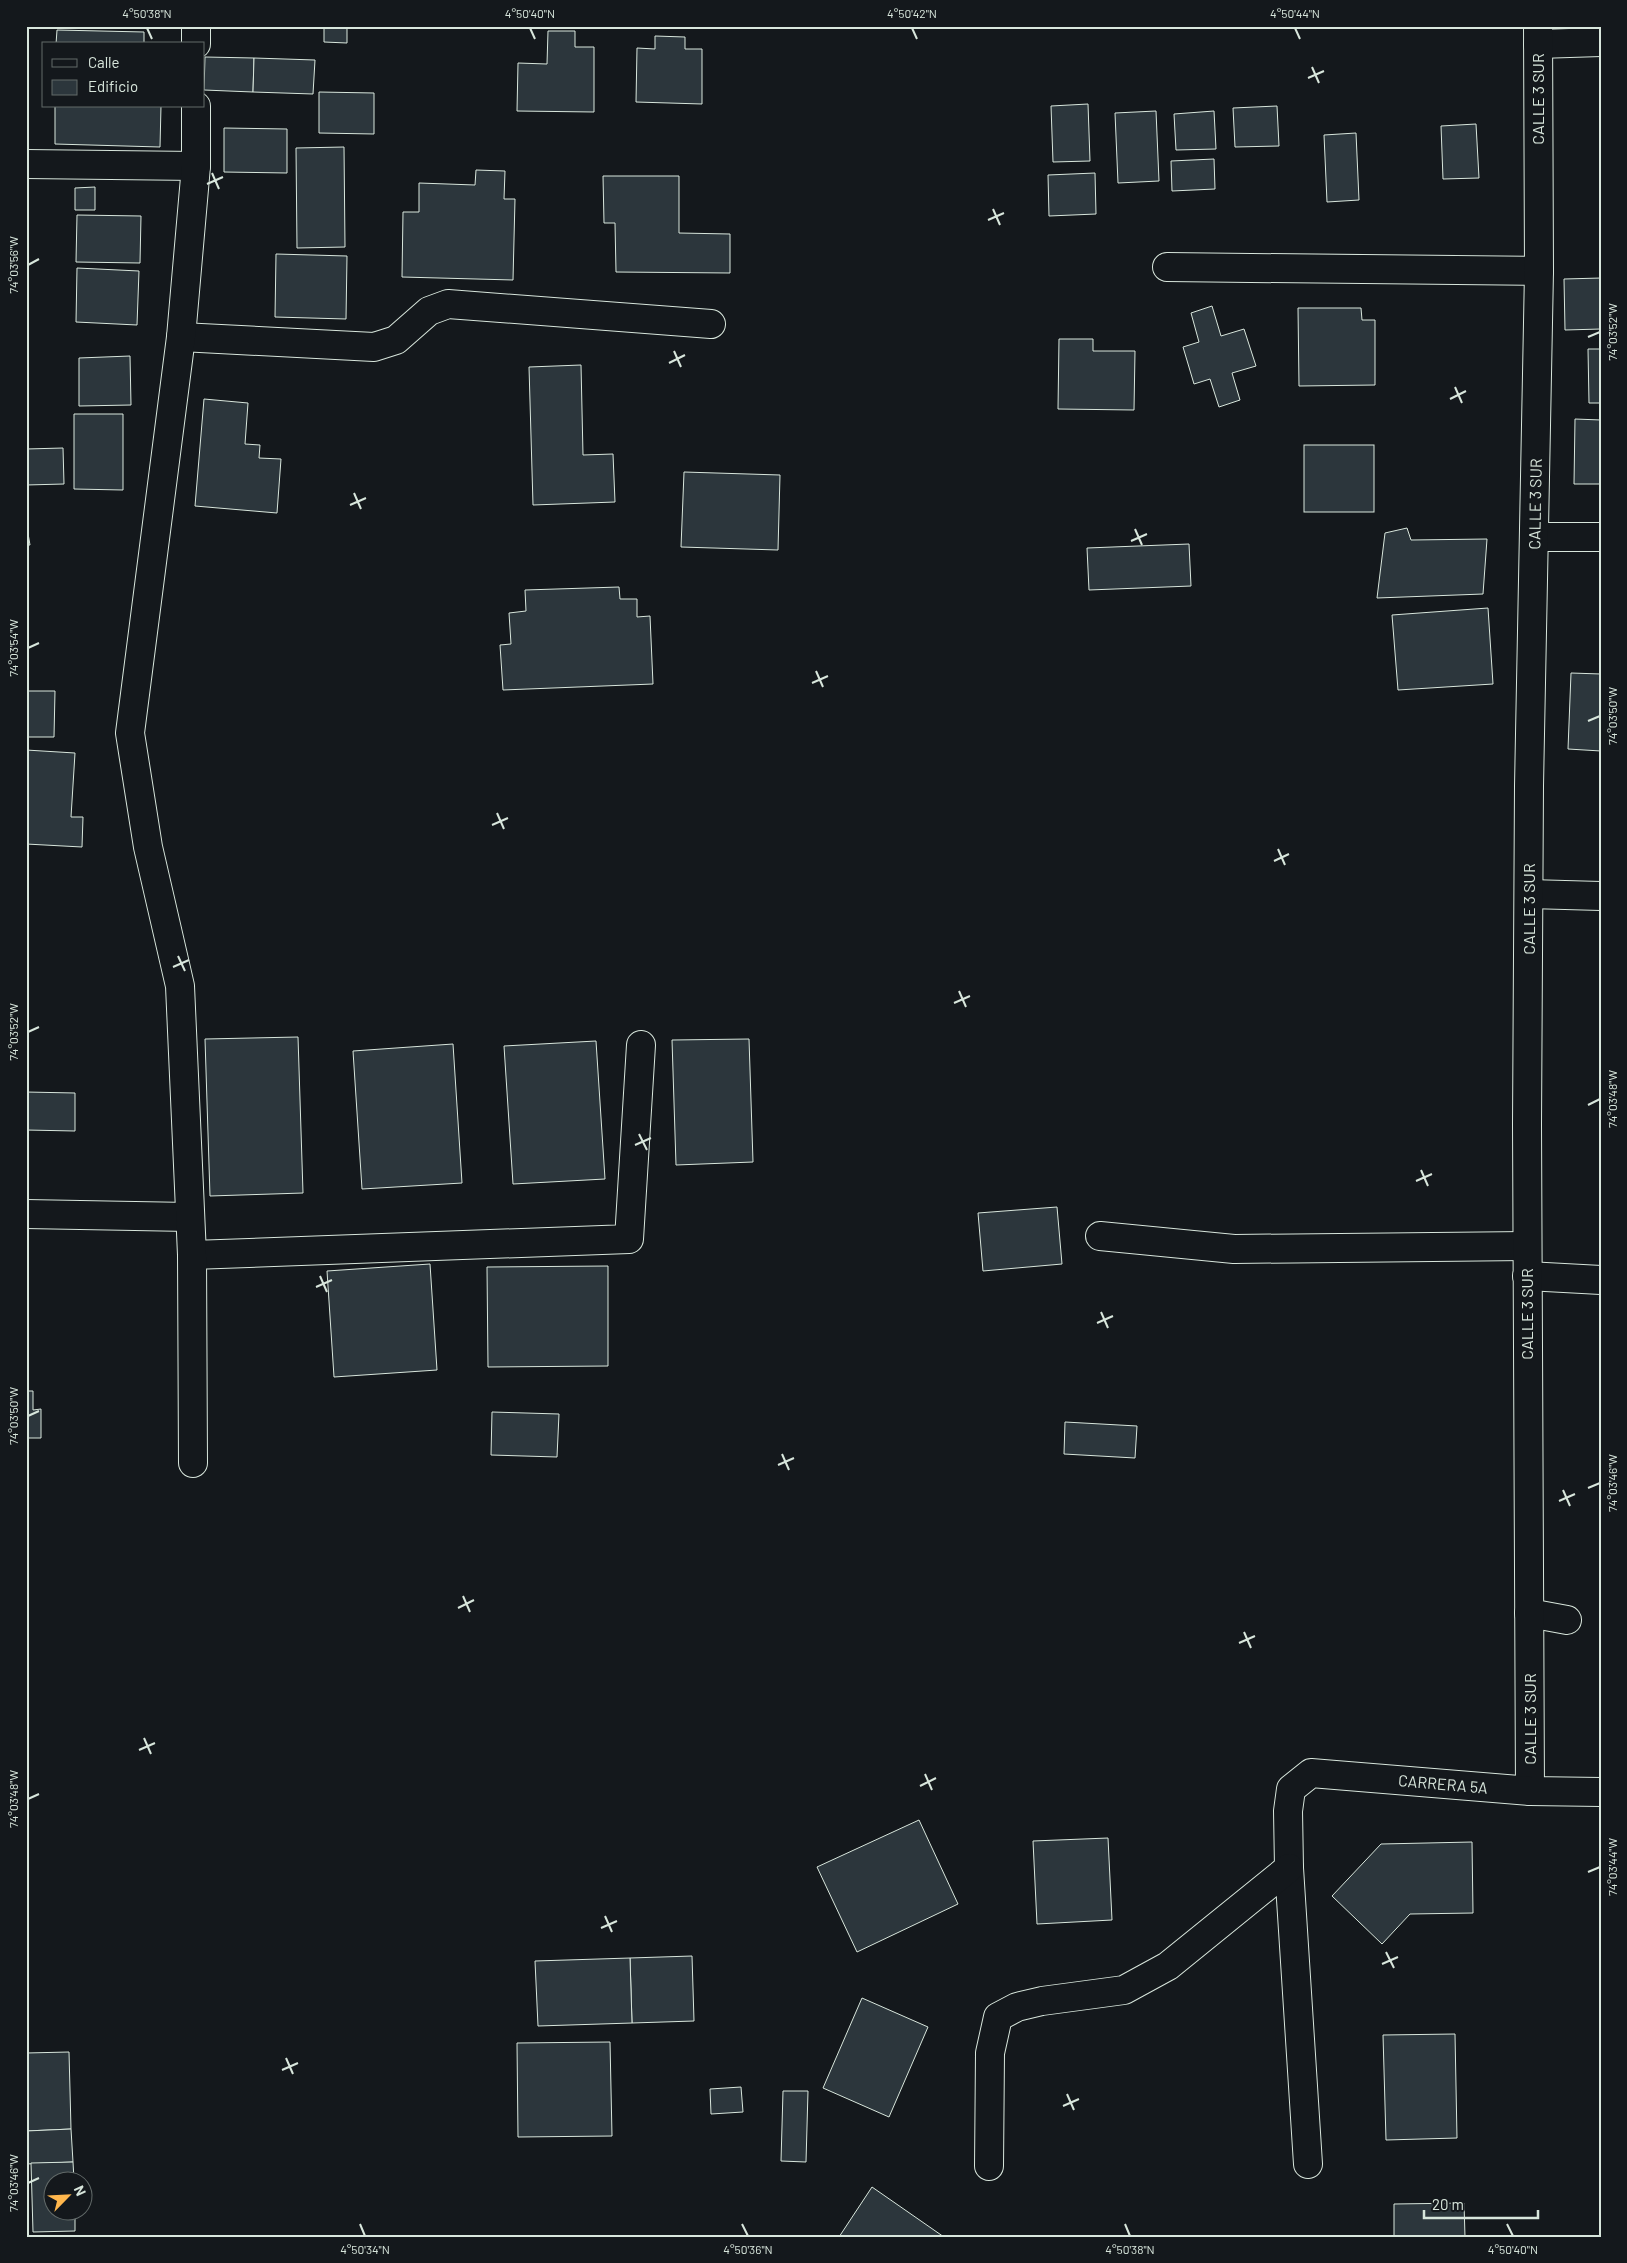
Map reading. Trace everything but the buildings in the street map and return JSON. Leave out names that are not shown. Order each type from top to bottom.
[{"type":"street","points":[[196,26],[196,42]]},
{"type":"street","points":[[1538,35],[1601,42]]},
{"type":"street","name":"CALLE 3 SUR","points":[[1530,1791],[1527,1246],[1529,894],[1540,271],[1538,35]]},
{"type":"street","points":[[194,1463],[192,1255],[180,986],[148,847],[130,732],[181,338],[196,166],[196,108]]},
{"type":"street","points":[[26,164],[196,166]]},
{"type":"street","points":[[1167,266],[1540,271]]},
{"type":"street","points":[[181,338],[374,347],[396,340],[429,311],[448,304],[711,324]]},
{"type":"street","points":[[1534,538],[1601,537]]},
{"type":"street","points":[[1529,894],[1601,896]]},
{"type":"street","points":[[192,1255],[629,1239],[641,1045]]},
{"type":"street","points":[[26,1214],[189,1217]]},
{"type":"street","points":[[1100,1236],[1234,1249],[1527,1246]]},
{"type":"street","points":[[1527,1276],[1601,1280]]},
{"type":"street","points":[[1529,1613],[1568,1620]]},
{"type":"street","name":"CARRERA 5A","points":[[1289,1868],[1288,1811],[1291,1789],[1311,1773],[1530,1791],[1601,1792]]},
{"type":"street","points":[[1289,1868],[1308,2164]]},
{"type":"street","points":[[989,2166],[990,2054],[998,2017],[1017,2007],[1042,2000],[1124,1990],[1168,1966],[1289,1868]]}]
